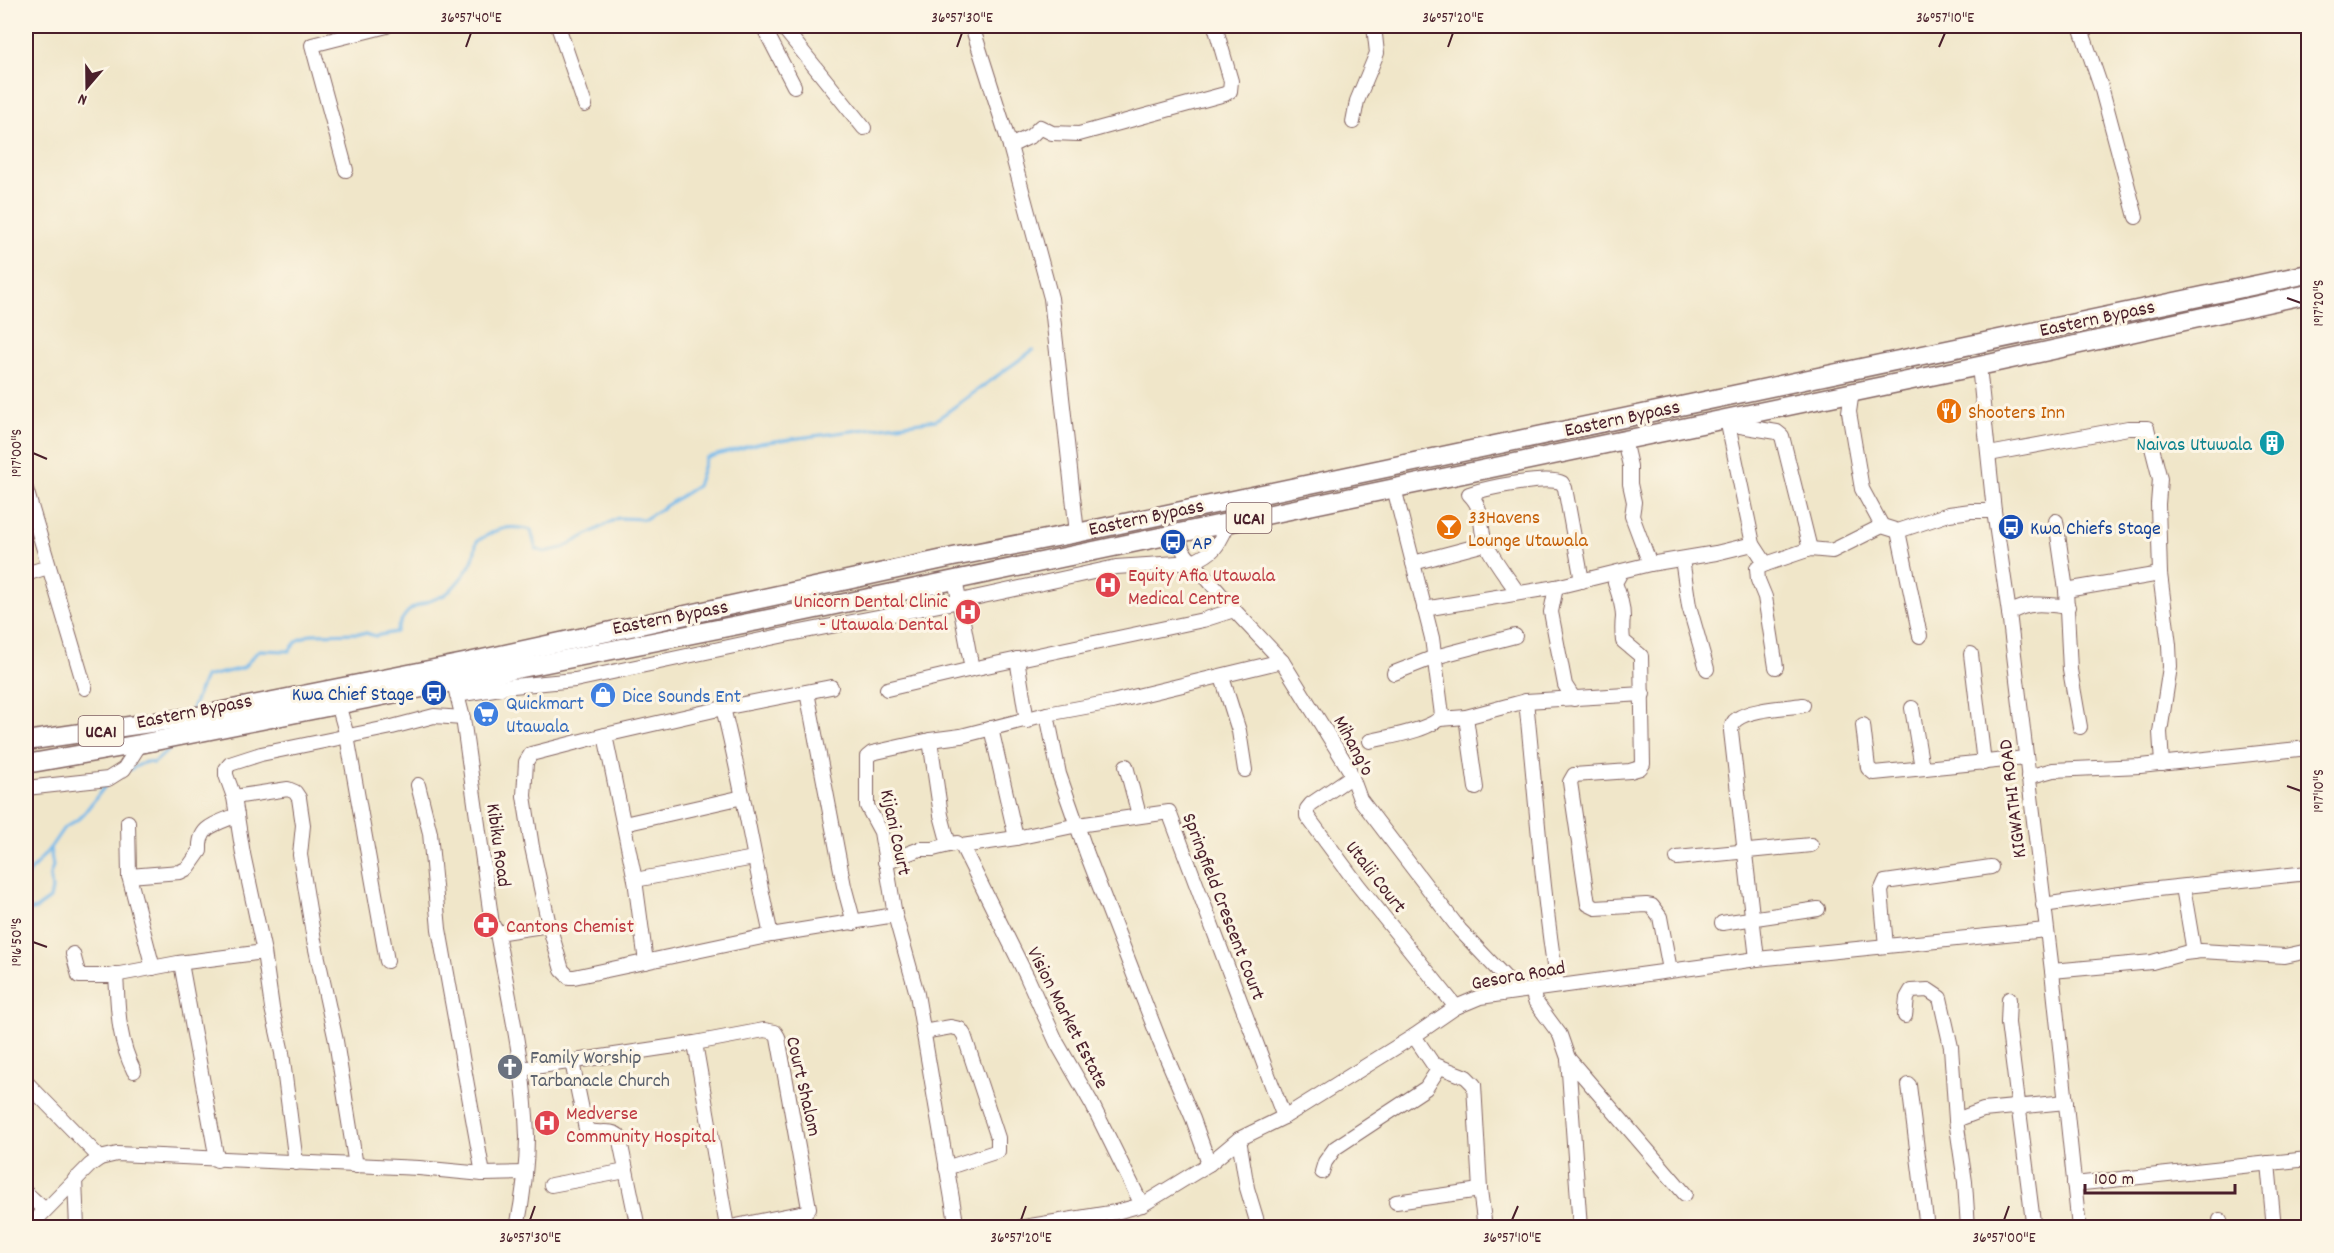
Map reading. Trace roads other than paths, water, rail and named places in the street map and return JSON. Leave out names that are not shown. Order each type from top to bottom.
[{"type":"main road","name":"Eastern Bypass","points":[[26,741],[209,714],[464,663],[768,597],[2308,274]]},
{"type":"main road","name":"Eastern Bypass","points":[[26,764],[140,744],[338,704],[456,688],[624,648],[1624,440],[1732,420],[1852,391],[1979,366],[2308,294]]},
{"type":"main road","points":[[768,597],[773,618]]},
{"type":"street","points":[[346,170],[312,45],[387,26]]},
{"type":"street","points":[[558,26],[585,105]]},
{"type":"street","points":[[763,26],[794,86]]},
{"type":"street","points":[[782,26],[864,128]]},
{"type":"street","points":[[972,26],[1010,146],[1052,298],[1077,532]]},
{"type":"street","points":[[1010,146],[1030,136],[1040,127],[1052,133],[1079,134],[1225,94],[1230,91],[1231,81],[1215,26]]},
{"type":"street","points":[[1353,122],[1357,101],[1377,53],[1374,26]]},
{"type":"street","points":[[2080,26],[2102,90],[2136,218]]},
{"type":"street","name":"KIGWATHI ROAD","points":[[1979,366],[1994,511],[2009,613],[2052,971],[2079,1227]]},
{"type":"street","points":[[1852,391],[1849,412],[1862,489],[1882,526]]},
{"type":"street","points":[[1766,564],[1753,544],[1732,420],[1777,432],[1782,436],[1810,549]]},
{"type":"street","points":[[1989,454],[2128,428],[2147,428],[2160,478],[2158,504],[2160,574],[2170,667],[2162,712],[2162,764]]},
{"type":"street","points":[[1624,440],[1634,502],[1632,516],[1650,564]]},
{"type":"street","points":[[1556,454],[1565,488],[1582,581]]},
{"type":"street","points":[[1518,593],[1485,544],[1481,510],[1469,494],[1484,489],[1550,479],[1562,483]]},
{"type":"street","points":[[1394,488],[1435,657],[1442,708],[1440,719]]},
{"type":"street","points":[[26,489],[85,688]]},
{"type":"street","points":[[1776,667],[1765,597],[1758,580],[1757,568],[1810,549],[1832,551],[1882,526],[1898,531],[1949,514],[1994,511]]},
{"type":"street","points":[[2056,521],[2068,607],[2070,670],[2080,727]]},
{"type":"street","points":[[456,688],[513,686],[575,680],[1116,567],[1193,562],[1211,553],[1221,540],[1229,522]]},
{"type":"street","points":[[1898,531],[1920,636]]},
{"type":"street","name":"Mihang'o","points":[[1179,532],[1184,555],[1193,562],[1234,610],[1282,660],[1352,776],[1360,798],[1460,930],[1518,991]]},
{"type":"street","points":[[1413,563],[1485,544]]},
{"type":"street","points":[[1424,609],[1556,587],[1650,564],[1753,544]]},
{"type":"street","points":[[1112,546],[1116,567]]},
{"type":"street","points":[[1682,559],[1689,606],[1707,669]]},
{"type":"street","points":[[26,574],[48,567]]},
{"type":"street","points":[[1621,572],[1615,583],[1621,599],[1623,641],[1641,656],[1643,764],[1640,768],[1630,771],[1574,775],[1570,782],[1588,904],[1596,908],[1652,906],[1660,917],[1670,970]]},
{"type":"street","points":[[2066,590],[2160,574]]},
{"type":"street","points":[[956,579],[972,669]]},
{"type":"street","points":[[1556,587],[1551,612],[1565,685],[1574,699]]},
{"type":"street","points":[[2009,613],[2022,606],[2038,603],[2068,607]]},
{"type":"street","points":[[837,604],[843,624]]},
{"type":"street","points":[[887,689],[1203,620],[1234,610]]},
{"type":"street","points":[[1394,673],[1435,657],[1515,636]]},
{"type":"street","points":[[624,648],[629,669]]},
{"type":"street","points":[[1971,654],[1984,763]]},
{"type":"street","points":[[1017,659],[1027,721]]},
{"type":"street","name":"Kijani Court","points":[[957,1227],[917,994],[895,915],[881,832],[867,806],[867,756],[930,740],[1027,721],[1047,714],[1222,677],[1282,660]]},
{"type":"street","points":[[1222,677],[1239,731],[1245,770]]},
{"type":"street","points":[[831,687],[723,708],[531,754],[526,762],[524,796],[532,847],[549,925],[562,970],[569,977],[771,935],[895,915]]},
{"type":"street","name":"Kibiku Road","points":[[456,688],[463,718],[492,924],[497,933],[521,1069],[527,1137],[518,1227]]},
{"type":"street","points":[[807,692],[844,886],[854,923]]},
{"type":"street","points":[[1370,741],[1405,733],[1440,719],[1466,717],[1526,701],[1643,694]]},
{"type":"street","points":[[1526,701],[1536,792],[1544,904],[1557,985]]},
{"type":"street","points":[[338,704],[347,736],[387,961]]},
{"type":"street","points":[[1757,959],[1731,731],[1732,723],[1737,718],[1751,714],[1803,705]]},
{"type":"street","points":[[723,708],[738,767],[754,858],[771,935]]},
{"type":"street","points":[[1912,708],[1921,762],[1925,768]]},
{"type":"street","points":[[1047,714],[1059,774],[1087,854],[1209,1164]]},
{"type":"street","points":[[296,1163],[282,1053],[234,797],[225,775],[226,769],[230,764],[261,754],[392,728],[434,716],[463,718]]},
{"type":"street","points":[[1466,717],[1476,788]]},
{"type":"street","points":[[1863,725],[1868,768],[1874,773],[2026,758]]},
{"type":"street","points":[[991,728],[1016,838]]},
{"type":"street","points":[[605,735],[635,880],[646,962]]},
{"type":"street","name":"Vision Market Estate","points":[[930,740],[941,815],[1027,977],[1057,1043],[1092,1104],[1142,1205]]},
{"type":"street","points":[[26,788],[108,779],[124,769],[140,744]]},
{"type":"street","points":[[2028,777],[2053,770],[2162,764],[2308,748]]},
{"type":"street","points":[[1126,766],[1139,815]]},
{"type":"street","name":"Utalii Court","points":[[1352,776],[1311,804],[1307,808],[1307,816],[1358,885],[1456,1007]]},
{"type":"street","points":[[417,784],[430,833],[439,929],[483,1174]]},
{"type":"street","points":[[234,797],[288,789],[295,792],[299,798],[303,825],[300,855],[314,940],[336,1041],[356,1166]]},
{"type":"street","points":[[624,824],[743,797]]},
{"type":"street","name":"Springfield Crescent Court","points":[[885,862],[920,849],[1016,838],[1165,811],[1171,814],[1284,1117]]},
{"type":"street","points":[[129,876],[180,872],[188,868],[200,851],[199,839],[204,831],[237,815]]},
{"type":"street","points":[[129,822],[129,876],[153,968]]},
{"type":"street","points":[[1677,858],[1811,845]]},
{"type":"street","points":[[635,880],[754,858]]},
{"type":"street","points":[[1886,946],[1881,891],[1885,882],[1991,867]]},
{"type":"street","points":[[2043,905],[2308,873]]},
{"type":"street","points":[[2183,887],[2194,952]]},
{"type":"street","points":[[1722,922],[1818,909]]},
{"type":"street","points":[[497,933],[549,925]]},
{"type":"street","name":"Gesora Road","points":[[1018,1227],[1116,1212],[1142,1205],[1209,1164],[1239,1139],[1284,1117],[1414,1036],[1456,1007],[1480,997],[1532,988],[1757,959],[2046,930]]},
{"type":"street","points":[[2052,971],[2152,962],[2194,952],[2285,956],[2308,951]]},
{"type":"street","points":[[73,954],[79,976],[116,974],[264,952]]},
{"type":"street","points":[[181,963],[217,1160]]},
{"type":"street","points":[[116,974],[120,1031],[125,1053],[134,1071]]},
{"type":"street","points":[[1532,988],[1535,1001],[1560,1035],[1568,1058],[1580,1227]]},
{"type":"street","points":[[1905,1016],[1907,998],[1911,991],[1928,990],[1940,998],[1951,1047],[1956,1120],[1965,1182],[1968,1227]]},
{"type":"street","points":[[2009,999],[2008,1023],[2033,1222],[2029,1227]]},
{"type":"street","points":[[923,1032],[951,1026],[960,1029],[964,1035],[998,1138],[998,1151],[946,1168]]},
{"type":"street","name":"Court Shalom","points":[[521,1069],[764,1030],[775,1032],[778,1037],[809,1208],[805,1212],[726,1227]]},
{"type":"street","points":[[1414,1036],[1433,1064],[1466,1077],[1474,1085],[1480,1190],[1485,1227]]},
{"type":"street","points":[[694,1043],[726,1227]]},
{"type":"street","points":[[1568,1058],[1685,1194]]},
{"type":"street","points":[[572,1062],[586,1129],[595,1133],[611,1132],[619,1136],[638,1227]]},
{"type":"street","points":[[1322,1172],[1325,1162],[1335,1148],[1426,1088],[1439,1068]]},
{"type":"street","points":[[26,1082],[100,1158]]},
{"type":"street","points":[[1909,1085],[1927,1227]]},
{"type":"street","points":[[1956,1120],[1983,1110],[2066,1102]]},
{"type":"street","points":[[1239,1139],[1247,1188],[1259,1227]]},
{"type":"street","points":[[28,1227],[75,1179],[100,1158],[117,1154],[135,1153],[217,1160],[483,1174],[525,1173]]},
{"type":"street","points":[[2074,1184],[2308,1159]]},
{"type":"street","points":[[2268,1163],[2274,1227]]},
{"type":"street","points":[[551,1185],[626,1171]]},
{"type":"street","points":[[75,1179],[77,1227]]},
{"type":"street","points":[[1396,1202],[1480,1190]]},
{"type":"street","points":[[26,1192],[45,1210]]},
{"type":"waterway","points":[[191,711],[205,677],[243,668],[259,650],[289,651],[297,641],[311,634],[366,633],[375,636],[396,632],[404,616],[414,607],[446,594],[460,580],[471,563],[477,541],[497,531],[509,528],[531,530],[536,549],[544,552],[563,548],[618,518],[645,519],[697,486],[706,458],[760,443],[936,420],[1033,350]]},
{"type":"waterway","points":[[129,770],[145,762],[154,763],[174,745]]},
{"type":"waterway","points":[[26,877],[63,829],[81,817],[106,785]]},
{"type":"waterway","points":[[26,912],[36,909],[50,899],[52,889],[50,875],[53,866],[50,848]]},
{"type":"place","name":"Shooters Inn","points":[[1949,411]]},
{"type":"place","name":"Naivas Utuwala","points":[[2272,443]]},
{"type":"place","name":"33Havens Lounge Utawala","points":[[1449,527]]},
{"type":"place","name":"Kwa Chiefs Stage","points":[[2011,527]]},
{"type":"place","name":"AP","points":[[1173,542]]},
{"type":"place","name":"Equity Afia Utawala Medical Centre","points":[[1108,585]]},
{"type":"place","name":"Unicorn Dental Clinic - Utawala Dental","points":[[968,612]]},
{"type":"place","name":"Kwa Chief Stage","points":[[434,693]]},
{"type":"place","name":"Dice Sounds Ent","points":[[603,695]]},
{"type":"place","name":"Quickmart Utawala","points":[[486,714]]},
{"type":"place","name":"Cantons Chemist","points":[[486,925]]},
{"type":"place","name":"Family Worship Tarbanacle Church","points":[[510,1067]]},
{"type":"place","name":"Medverse Community Hospital","points":[[547,1123]]}]
